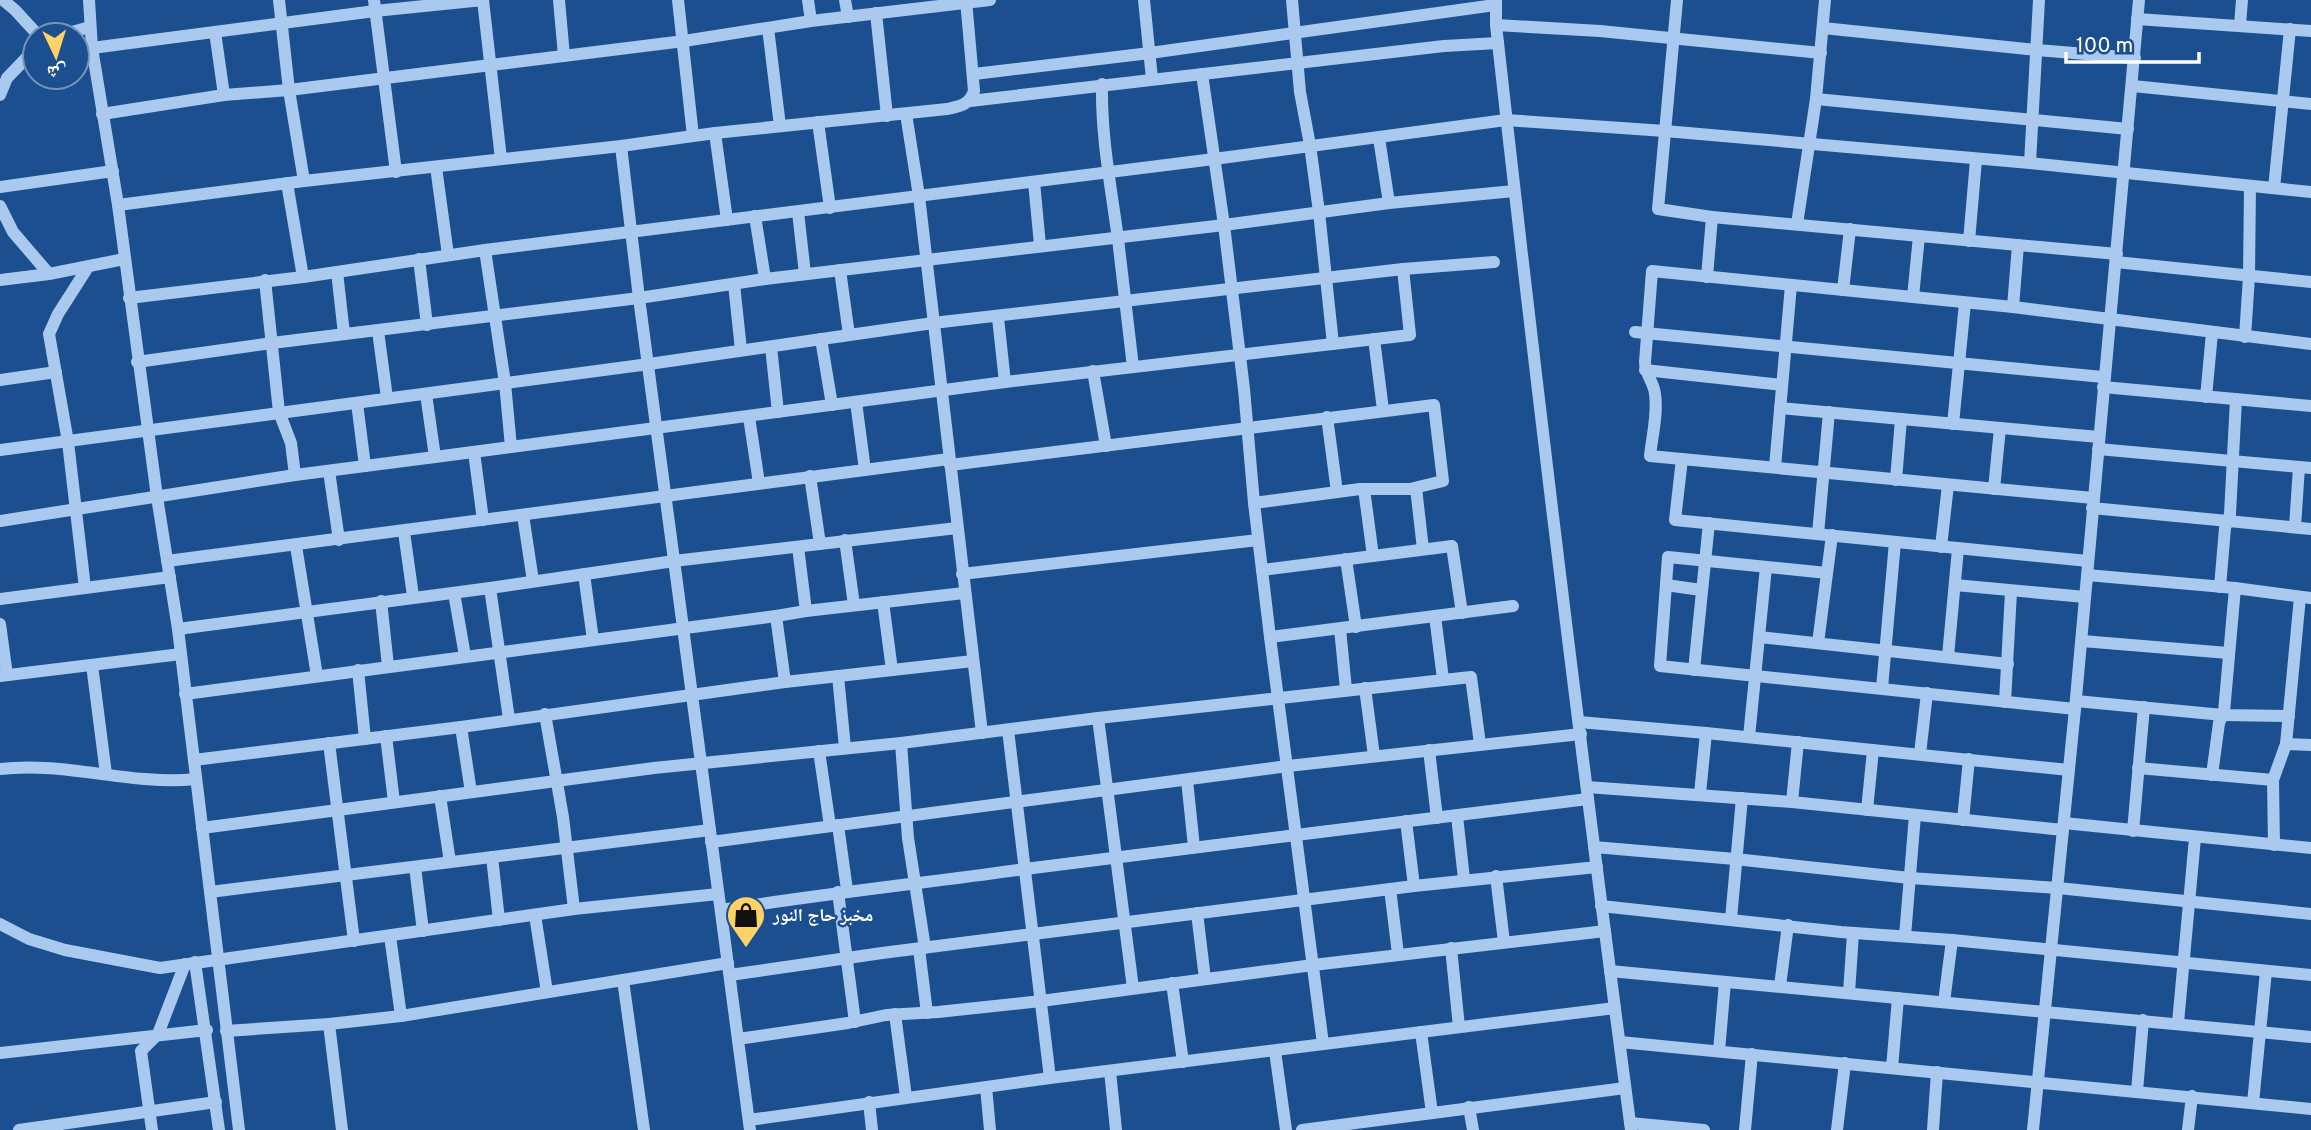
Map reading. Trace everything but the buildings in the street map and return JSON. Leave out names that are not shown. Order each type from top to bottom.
[{"type":"street","points":[[89,0],[90,21]]},
{"type":"street","points":[[279,0],[303,181]]},
{"type":"street","points":[[92,47],[282,23],[375,5],[483,0],[501,159]]},
{"type":"street","points":[[559,0],[564,56]]},
{"type":"street","points":[[678,0],[693,136]]},
{"type":"street","points":[[808,0],[811,21]]},
{"type":"street","points":[[845,0],[848,17]]},
{"type":"street","points":[[102,114],[224,95],[289,90],[564,56],[811,21],[990,0]]},
{"type":"street","points":[[1144,0],[1152,79]]},
{"type":"street","points":[[1292,0],[1300,92],[1319,212],[1333,344]]},
{"type":"street","points":[[1677,0],[1658,209],[1712,217],[2018,245],[2311,282]]},
{"type":"street","points":[[1797,224],[1816,100],[1825,0]]},
{"type":"street","points":[[2030,163],[2039,0]]},
{"type":"street","points":[[2033,1130],[2082,641],[2103,382],[2133,86],[2138,0]]},
{"type":"street","points":[[2240,25],[2242,0]]},
{"type":"street","points":[[9,1],[26,21]]},
{"type":"street","points":[[118,205],[303,181],[964,106],[970,101],[974,91],[967,1]]},
{"type":"street","points":[[974,74],[1296,33],[1491,2]]},
{"type":"street","points":[[1491,2],[1496,25],[1493,43]]},
{"type":"street","points":[[1491,2],[1493,43],[1506,120],[1601,906],[1631,1127],[1704,1130]]},
{"type":"street","points":[[375,5],[396,172]]},
{"type":"street","points":[[876,13],[887,116]]},
{"type":"street","points":[[2137,19],[2311,31]]},
{"type":"street","points":[[1496,25],[1600,30],[1821,53]]},
{"type":"street","points":[[1823,27],[2135,58]]},
{"type":"street","points":[[768,28],[780,126]]},
{"type":"street","points":[[2274,188],[2290,29]]},
{"type":"street","points":[[215,32],[224,95]]},
{"type":"street","points":[[91,37],[118,205],[157,497],[178,629],[239,1130]]},
{"type":"street","points":[[970,101],[1298,62],[1493,43]]},
{"type":"street","points":[[0,95],[8,78],[21,64]]},
{"type":"street","points":[[1202,74],[1224,225],[1269,636],[1323,1044]]},
{"type":"street","points":[[1102,84],[1107,172],[1118,236],[1133,367]]},
{"type":"street","points":[[2133,86],[2311,104]]},
{"type":"street","points":[[1816,100],[2128,129]]},
{"type":"street","points":[[906,114],[919,196],[982,733]]},
{"type":"street","points":[[130,299],[485,250],[1506,120],[2030,163],[2311,192]]},
{"type":"street","points":[[818,122],[830,208]]},
{"type":"street","points":[[715,133],[727,219]]},
{"type":"street","points":[[1379,138],[1389,202]]},
{"type":"street","points":[[621,146],[749,1125],[869,1102],[1615,1007]]},
{"type":"street","points":[[1969,241],[1976,160]]},
{"type":"street","points":[[436,167],[448,255]]},
{"type":"street","points":[[0,187],[113,171]]},
{"type":"street","points":[[1034,182],[1040,245]]},
{"type":"street","points":[[287,183],[303,277]]},
{"type":"street","points":[[2245,337],[2250,186]]},
{"type":"street","points":[[138,362],[805,274],[1224,225],[1389,202],[1514,191]]},
{"type":"street","points":[[0,206],[13,232],[49,274]]},
{"type":"street","points":[[798,212],[805,274]]},
{"type":"street","points":[[755,216],[765,279]]},
{"type":"street","points":[[1707,276],[1712,217]]},
{"type":"street","points":[[1843,290],[1850,229]]},
{"type":"street","points":[[1913,297],[1919,236]]},
{"type":"street","points":[[2013,307],[2018,245]]},
{"type":"street","points":[[485,250],[505,383],[511,447]]},
{"type":"street","points":[[0,280],[49,274],[124,259]]},
{"type":"street","points":[[419,259],[427,325]]},
{"type":"street","points":[[0,450],[933,324],[1326,278],[1494,262]]},
{"type":"street","points":[[85,588],[68,442],[49,334],[58,314],[88,267]]},
{"type":"street","points":[[841,270],[849,335]]},
{"type":"street","points":[[0,522],[295,475],[1005,382],[1410,335],[1403,270]]},
{"type":"street","points":[[2311,344],[2013,307],[1652,271],[1641,333],[1645,370],[1656,398],[1650,456],[1994,489],[2228,522],[2311,528]]},
{"type":"street","points":[[337,272],[344,334]]},
{"type":"street","points":[[265,280],[279,412],[291,443],[295,475]]},
{"type":"street","points":[[734,284],[741,350]]},
{"type":"street","points":[[1775,467],[1791,285]]},
{"type":"street","points":[[1953,424],[1965,303]]},
{"type":"street","points":[[998,318],[1005,382]]},
{"type":"street","points":[[378,331],[387,398]]},
{"type":"street","points":[[1641,333],[1959,362],[2206,397],[2311,406]]},
{"type":"street","points":[[2206,397],[2212,333]]},
{"type":"street","points":[[1374,339],[1383,410]]},
{"type":"street","points":[[821,340],[832,405]]},
{"type":"street","points":[[771,346],[778,412]]},
{"type":"street","points":[[1645,370],[1782,385]]},
{"type":"street","points":[[1093,371],[1106,446]]},
{"type":"street","points":[[0,380],[56,372]]},
{"type":"street","points":[[426,394],[435,457]]},
{"type":"street","points":[[2220,587],[2225,528],[2228,522],[2236,399]]},
{"type":"street","points":[[856,402],[865,470]]},
{"type":"street","points":[[357,403],[365,466]]},
{"type":"street","points":[[167,561],[404,532],[810,476],[1106,446],[1434,405],[1443,481],[1416,488],[1364,489],[1254,503]]},
{"type":"street","points":[[1780,408],[2000,428],[2231,463],[2305,468],[2295,527]]},
{"type":"street","points":[[1818,643],[1827,573],[1824,472],[1829,412]]},
{"type":"street","points":[[749,417],[759,483]]},
{"type":"street","points":[[1327,418],[1337,492]]},
{"type":"street","points":[[1896,480],[1901,419]]},
{"type":"street","points":[[1994,489],[2000,428]]},
{"type":"street","points":[[474,452],[483,520]]},
{"type":"street","points":[[1682,459],[1675,520],[1958,549],[2305,598],[2286,744],[2273,780],[2274,845]]},
{"type":"street","points":[[329,471],[339,540]]},
{"type":"street","points":[[810,476],[820,544]]},
{"type":"street","points":[[1941,547],[1948,485]]},
{"type":"street","points":[[1416,488],[1423,549]]},
{"type":"street","points":[[1364,489],[1373,556]]},
{"type":"street","points":[[523,515],[533,581]]},
{"type":"street","points":[[1694,670],[1709,523]]},
{"type":"street","points":[[178,629],[674,561],[957,528]]},
{"type":"street","points":[[404,532],[413,596]]},
{"type":"street","points":[[845,540],[854,605]]},
{"type":"street","points":[[962,575],[1258,540]]},
{"type":"street","points":[[1882,688],[1895,542]]},
{"type":"street","points":[[1262,570],[1452,545],[1462,612]]},
{"type":"street","points":[[296,546],[317,676]]},
{"type":"street","points":[[798,547],[806,611]]},
{"type":"street","points":[[1948,656],[1958,549]]},
{"type":"street","points":[[1827,573],[1668,557],[1660,667],[2005,702],[2144,707],[2223,715],[2289,716]]},
{"type":"street","points":[[1346,559],[1356,627]]},
{"type":"street","points":[[1749,737],[1766,567]]},
{"type":"street","points":[[584,574],[593,640]]},
{"type":"street","points":[[0,599],[170,576]]},
{"type":"street","points":[[1666,585],[1701,590]]},
{"type":"street","points":[[1955,585],[2085,597]]},
{"type":"street","points":[[490,588],[509,719]]},
{"type":"street","points":[[2212,775],[2219,723],[2223,715],[2235,588]]},
{"type":"street","points":[[2005,702],[2011,592]]},
{"type":"street","points":[[454,593],[465,656]]},
{"type":"street","points":[[186,694],[806,611],[964,593]]},
{"type":"street","points":[[381,601],[388,666]]},
{"type":"street","points":[[883,602],[892,670]]},
{"type":"street","points":[[1269,636],[1513,607]]},
{"type":"street","points":[[776,616],[785,682]]},
{"type":"street","points":[[1435,616],[1443,679]]},
{"type":"street","points":[[0,624],[4,676],[181,654]]},
{"type":"street","points":[[1340,629],[1346,690]]},
{"type":"street","points":[[1759,637],[2008,664]]},
{"type":"street","points":[[2082,641],[2228,653]]},
{"type":"street","points":[[194,760],[461,727],[785,682],[973,661]]},
{"type":"street","points":[[92,665],[106,774]]},
{"type":"street","points":[[358,670],[365,739]]},
{"type":"street","points":[[838,676],[845,748]]},
{"type":"street","points":[[202,828],[556,780],[1471,677],[1480,744]]},
{"type":"street","points":[[1365,688],[1374,756]]},
{"type":"street","points":[[1920,754],[1927,693]]},
{"type":"street","points":[[2133,831],[2144,707]]},
{"type":"street","points":[[545,714],[574,909]]},
{"type":"street","points":[[1098,718],[1133,988]]},
{"type":"street","points":[[461,727],[471,792]]},
{"type":"street","points":[[210,892],[567,848],[906,817],[1288,766],[1480,744],[1580,728],[1706,733],[2069,771]]},
{"type":"street","points":[[1008,730],[1050,1078]]},
{"type":"street","points":[[1700,794],[1706,733]]},
{"type":"street","points":[[386,736],[394,802]]},
{"type":"street","points":[[1792,802],[1798,742]]},
{"type":"street","points":[[329,743],[354,940]]},
{"type":"street","points":[[901,743],[906,817],[916,882],[927,1013]]},
{"type":"street","points":[[2286,744],[2311,745]]},
{"type":"street","points":[[1429,750],[1437,818]]},
{"type":"street","points":[[1867,810],[1873,750]]},
{"type":"street","points":[[820,751],[843,891],[847,958],[855,1022]]},
{"type":"street","points":[[1963,820],[1969,759]]},
{"type":"street","points":[[2138,768],[2273,780]]},
{"type":"street","points":[[0,769],[66,769],[172,781],[196,779]]},
{"type":"street","points":[[1187,780],[1194,847]]},
{"type":"street","points":[[721,910],[843,891],[1024,870],[1117,856],[1457,816],[1587,793],[1700,794],[1963,820],[2133,831],[2311,848]]},
{"type":"street","points":[[440,796],[450,862]]},
{"type":"street","points":[[1731,919],[1742,798]]},
{"type":"street","points":[[1905,936],[1915,815]]},
{"type":"street","points":[[1457,816],[1464,879]]},
{"type":"street","points":[[1406,821],[1414,886]]},
{"type":"street","points":[[2178,1023],[2195,838]]},
{"type":"street","points":[[1594,847],[1910,878],[2058,888],[2311,914]]},
{"type":"street","points":[[492,857],[499,920]]},
{"type":"street","points":[[415,867],[423,931]]},
{"type":"street","points":[[226,1031],[401,1016],[623,980],[847,958],[1464,879],[1597,867]]},
{"type":"street","points":[[1496,876],[1504,942]]},
{"type":"street","points":[[1390,888],[1398,954]]},
{"type":"street","points":[[0,924],[29,939],[65,950],[154,968],[574,909],[718,894]]},
{"type":"street","points":[[1601,906],[1853,933],[2311,975]]},
{"type":"street","points":[[1197,913],[1205,979]]},
{"type":"street","points":[[534,915],[547,992]]},
{"type":"street","points":[[1780,986],[1788,925]]},
{"type":"street","points":[[738,1039],[895,1014],[1041,1001],[1398,954],[1605,931]]},
{"type":"street","points":[[1849,993],[1853,933]]},
{"type":"street","points":[[390,936],[401,1016]]},
{"type":"street","points":[[1944,1002],[1952,940]]},
{"type":"street","points":[[1451,948],[1459,1027]]},
{"type":"street","points":[[190,963],[207,1030],[219,1130]]},
{"type":"street","points":[[152,1130],[141,1051],[158,1034],[190,963]]},
{"type":"street","points":[[1610,971],[2311,1037]]},
{"type":"street","points":[[2253,1103],[2266,971]]},
{"type":"street","points":[[623,980],[644,1130]]},
{"type":"street","points":[[1719,1051],[1725,982]]},
{"type":"street","points":[[1172,983],[1183,1062]]},
{"type":"street","points":[[1892,1068],[1898,998]]},
{"type":"street","points":[[895,1014],[906,1097]]},
{"type":"street","points":[[2137,1091],[2143,1020]]},
{"type":"street","points":[[329,1024],[342,1130]]},
{"type":"street","points":[[0,1053],[207,1030]]},
{"type":"street","points":[[1421,1032],[1432,1113]]},
{"type":"street","points":[[1620,1042],[2192,1096],[2311,1110]]},
{"type":"street","points":[[1275,1051],[1286,1130]]},
{"type":"street","points":[[1745,1130],[1752,1054]]},
{"type":"street","points":[[1837,1130],[1845,1063]]},
{"type":"street","points":[[1110,1071],[1116,1130]]},
{"type":"street","points":[[1933,1130],[1937,1072]]},
{"type":"street","points":[[986,1087],[990,1130]]},
{"type":"street","points":[[1302,1130],[1625,1088]]},
{"type":"street","points":[[2188,1130],[2192,1096]]},
{"type":"street","points":[[19,1130],[73,1126],[216,1102]]},
{"type":"street","points":[[869,1102],[872,1130]]},
{"type":"street","points":[[1469,1107],[1472,1130]]},
{"type":"place","name":"مخبز حاج النور","points":[[746,949]]}]
